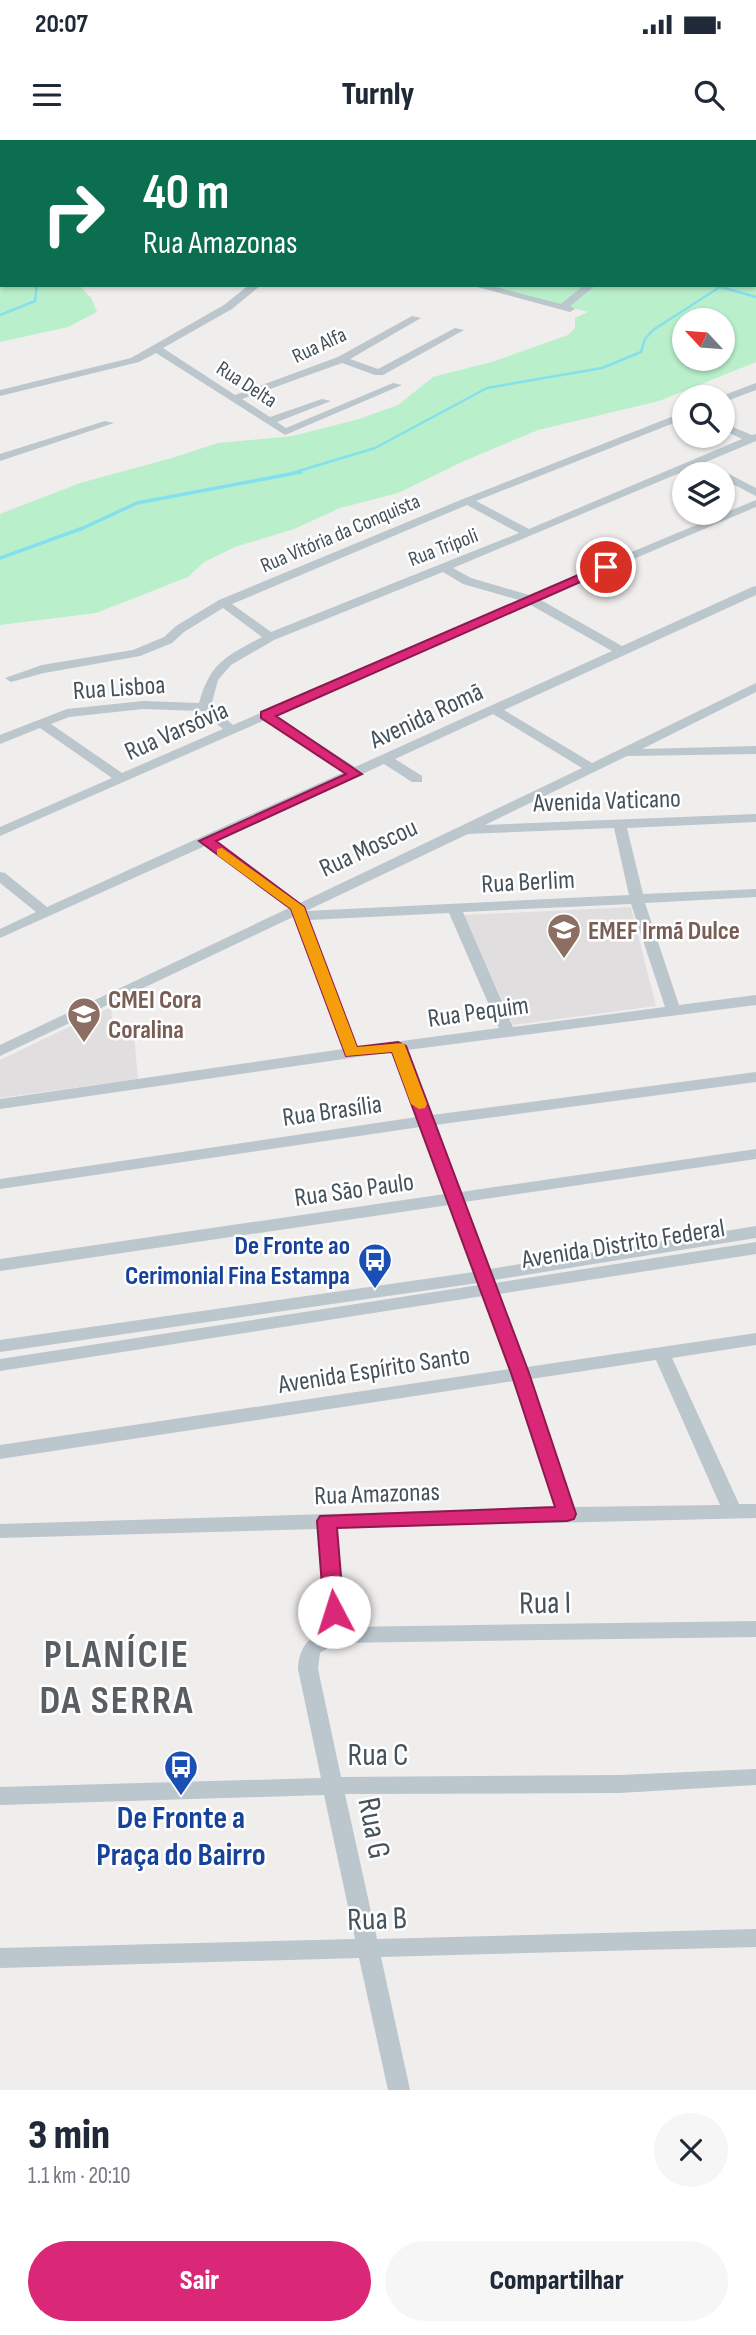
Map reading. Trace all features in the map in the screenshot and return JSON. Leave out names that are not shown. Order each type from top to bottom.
[{"type":"street","points":[[0,393],[135,360],[228,307],[253,287]]},
{"type":"street","points":[[505,288],[566,308],[589,287]]},
{"type":"street","name":"Rua Alfa","points":[[234,398],[342,359],[416,318]]},
{"type":"street","points":[[342,359],[379,373],[458,330]]},
{"type":"street","name":"Rua Delta","points":[[157,349],[285,432],[397,385]]},
{"type":"street","points":[[735,394],[756,386]]},
{"type":"street","points":[[270,421],[326,401]]},
{"type":"street","name":"Rua Vitória da Conquista","points":[[11,678],[42,669],[136,653],[169,640],[180,629],[223,603],[467,501],[672,420]]},
{"type":"street","points":[[0,458],[109,423]]},
{"type":"street","points":[[735,431],[754,438]]},
{"type":"street","name":"Rua Trípoli","points":[[204,708],[212,679],[227,662],[270,637],[529,534],[754,438]]},
{"type":"street","points":[[735,481],[756,493]]},
{"type":"street","points":[[467,501],[529,534]]},
{"type":"street","name":"Rua Varsóvia","points":[[0,832],[530,599],[756,503]]},
{"type":"street","points":[[443,567],[467,581],[530,599],[622,651]]},
{"type":"street","points":[[412,580],[467,581]]},
{"type":"street","name":"Avenida Romã","points":[[0,934],[753,594]]},
{"type":"street","points":[[223,603],[270,637]]},
{"type":"street","name":"Rua Moscou","points":[[0,1051],[300,911],[460,830],[593,769],[756,687]]},
{"type":"street","name":"Rua Lisboa","points":[[0,740],[67,713],[105,707],[143,705],[204,708]]},
{"type":"street","points":[[204,708],[232,730]]},
{"type":"street","points":[[495,710],[593,769]]},
{"type":"street","points":[[266,715],[356,774]]},
{"type":"street","points":[[41,723],[122,779]]},
{"type":"street","points":[[625,753],[756,750]]},
{"type":"street","points":[[387,760],[417,779]]},
{"type":"street","name":"Avenida Vaticano","points":[[460,830],[756,818]]},
{"type":"street","points":[[620,825],[637,900],[673,1010]]},
{"type":"street","points":[[206,841],[300,911],[352,1053]]},
{"type":"street","points":[[0,876],[46,913]]},
{"type":"street","name":"Rua Berlim","points":[[300,911],[455,910],[756,892]]},
{"type":"street","points":[[455,910],[508,1032]]},
{"type":"street","name":"Rua Pequim","points":[[0,1104],[398,1046],[756,1000]]},
{"type":"street","points":[[398,1046],[520,1373],[567,1514]]},
{"type":"street","name":"Rua Brasília","points":[[0,1184],[426,1121],[756,1077]]},
{"type":"street","name":"Rua São Paulo","points":[[0,1265],[756,1154]]},
{"type":"street","name":"Avenida Distrito Federal","points":[[0,1365],[486,1284],[756,1233]]},
{"type":"street","name":"Avenida Distrito Federal","points":[[0,1346],[756,1248]]},
{"type":"street","name":"Avenida Espírito Santo","points":[[0,1452],[756,1339]]},
{"type":"street","points":[[661,1353],[733,1512]]},
{"type":"street","name":"Rua Amazonas","points":[[0,1531],[756,1511]]},
{"type":"street","points":[[327,1521],[336,1635]]},
{"type":"street","name":"Rua I","points":[[336,1635],[756,1629]]},
{"type":"street","name":"Rua G","points":[[336,1635],[321,1639],[314,1645],[308,1659],[309,1678],[335,1786],[399,2090]]},
{"type":"street","name":"Rua C","points":[[0,1796],[335,1786],[619,1784],[756,1777]]},
{"type":"street","name":"Rua B","points":[[0,1958],[756,1938]]},
{"type":"shaded area","name":"EMEF Irmã Dulce","points":[[631,907],[656,1006],[513,1025],[464,915]]},
{"type":"shaded area","name":"CMEI Cora Coralina","points":[[111,1007],[113,1027],[133,1025],[138,1079],[0,1098],[0,1060]]},
{"type":"green space","points":[[0,287],[81,287],[91,298],[97,312],[68,327],[0,342]]},
{"type":"green space","points":[[490,287],[756,287],[756,362],[735,370],[735,308],[672,308],[672,371],[734,371],[699,385],[672,385],[672,396],[659,401],[538,430],[398,493],[340,508],[294,529],[235,547],[204,562],[188,577],[96,613],[0,625],[0,514],[80,483],[218,443],[293,436],[359,419],[398,405],[433,377],[495,361],[568,335],[575,328],[575,318],[588,312]]},
{"type":"waterway","points":[[0,315],[35,301],[37,287]]},
{"type":"waterway","points":[[292,473],[375,448],[487,388],[602,368],[641,352],[645,339],[653,330],[720,287]]},
{"type":"waterway","points":[[721,287],[756,297]]},
{"type":"waterway","points":[[0,558],[83,528],[137,503],[301,472]]},
{"type":"slow traffic","points":[[222,852],[297,907],[352,1053],[398,1046],[419,1104]]},
{"type":"place","name":"EMEF Irmã Dulce","points":[[564,960]]},
{"type":"place","name":"CMEI Cora Coralina","points":[[84,1044]]},
{"type":"place","name":"De Fronte ao Cerimonial Fina Estampa","points":[[375,1290]]},
{"type":"place","name":"De Fronte a Praça do Bairro","points":[[181,1797]]},
{"type":"district","name":"PLANÍCIE DA SERRA","points":[[117,1676]]},
{"type":"route","points":[[334,1612],[327,1521],[567,1514],[520,1373],[398,1046],[352,1053],[297,907],[206,841],[356,774],[266,715],[606,567]]}]
